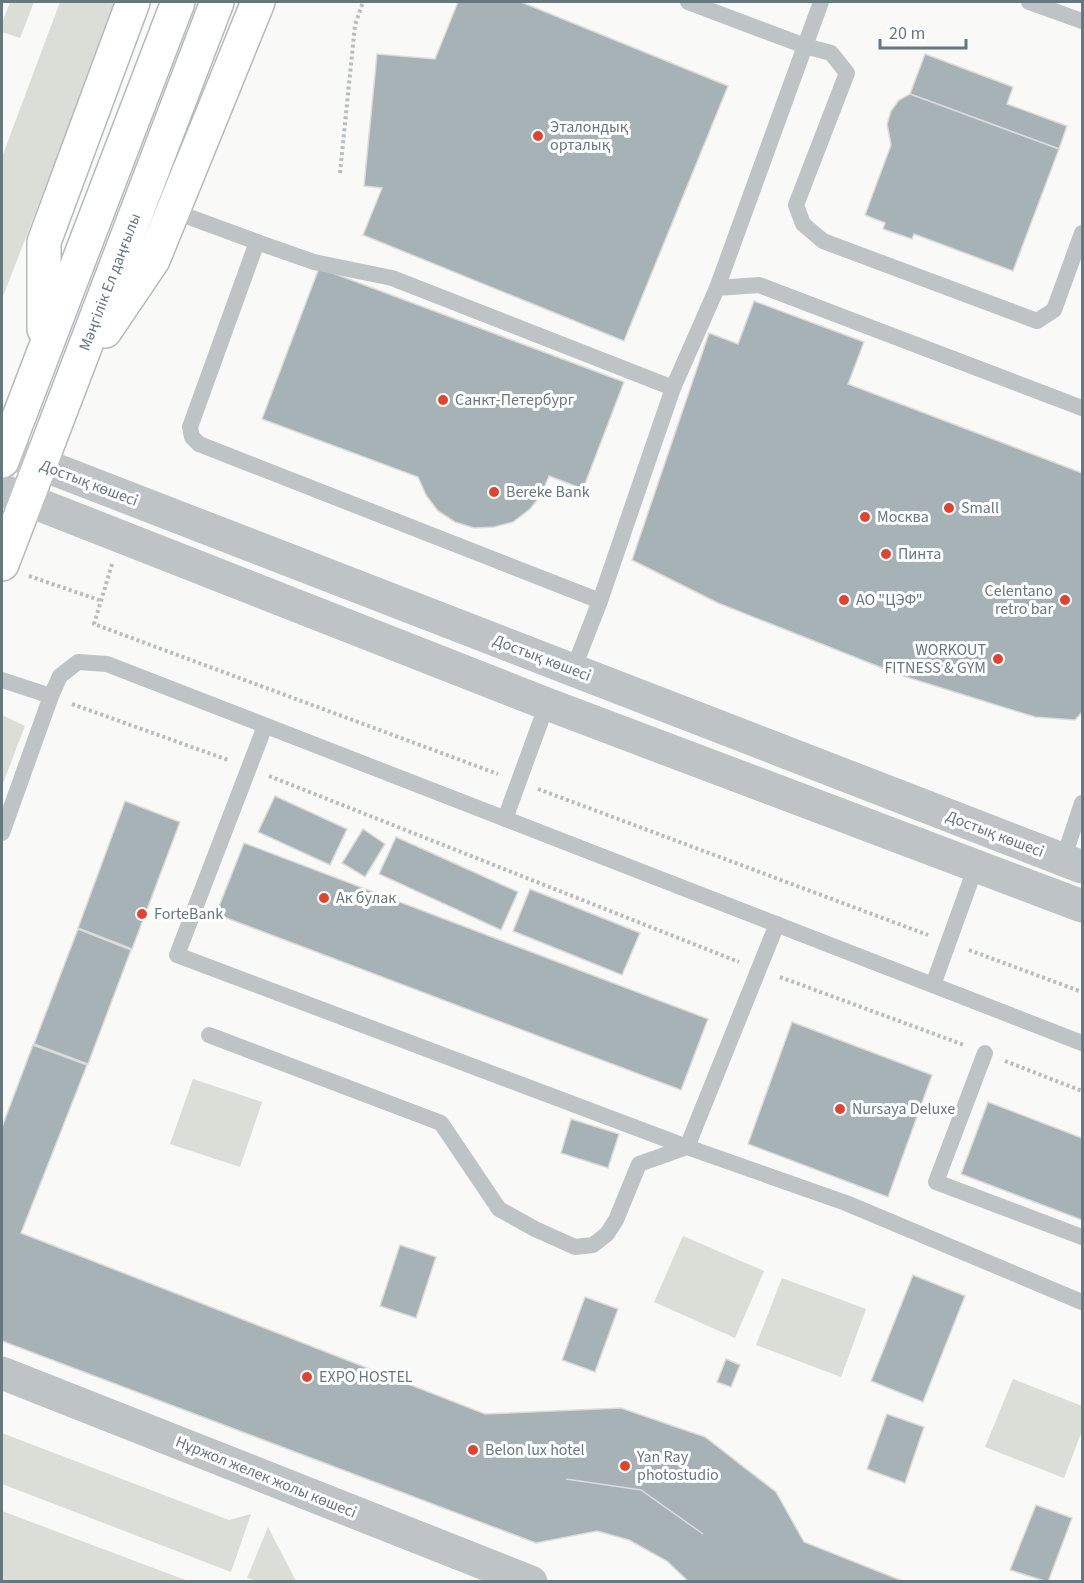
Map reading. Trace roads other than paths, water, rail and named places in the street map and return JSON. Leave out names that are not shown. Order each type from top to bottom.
[{"type":"main road","points":[[44,347],[44,242],[133,2]]},
{"type":"main road","points":[[3,454],[178,2]]},
{"type":"main road","name":"Мәңгілік Ел даңғылы","points":[[2,564],[14,495],[40,464],[217,2]]},
{"type":"main road","points":[[72,380],[153,260],[258,2]]},
{"type":"street","name":"Достық көшесі","points":[[3,454],[40,464],[1073,863]]},
{"type":"street","points":[[14,495],[547,704],[1083,906]]},
{"type":"street","name":"Нұржол желек жолы көшесі","points":[[2,1373],[531,1581]]},
{"type":"lane","points":[[688,2],[805,46],[831,53],[847,73],[796,205],[803,224],[823,241],[1037,321],[1054,310],[1083,233]]},
{"type":"lane","points":[[573,670],[600,601],[673,388],[717,288],[821,2]]},
{"type":"lane","points":[[1029,2],[1083,21]]},
{"type":"lane","points":[[172,211],[314,262],[392,278],[673,388]]},
{"type":"lane","points":[[258,242],[190,427],[192,437],[199,444],[600,601]]},
{"type":"lane","points":[[717,288],[759,285],[1083,408]]},
{"type":"lane","points":[[2,833],[60,676],[78,662],[107,664],[1083,1043]]},
{"type":"lane","points":[[2,680],[51,696]]},
{"type":"lane","points":[[505,819],[547,704]]},
{"type":"lane","points":[[266,726],[177,955],[687,1147],[846,1203],[1083,1302]]},
{"type":"lane","points":[[1073,863],[1083,803]]},
{"type":"lane","points":[[933,985],[976,866]]},
{"type":"lane","points":[[209,1035],[441,1123],[499,1209],[575,1247],[593,1245],[607,1234],[616,1220],[639,1164],[687,1147],[777,924]]},
{"type":"lane","points":[[985,1053],[936,1182],[1083,1237]]},
{"type":"place","name":"Эталондық орталық","points":[[538,136]]},
{"type":"place","name":"Санкт-Петербург","points":[[443,400]]},
{"type":"place","name":"Bereke Bank","points":[[494,492]]},
{"type":"place","name":"Small","points":[[949,508]]},
{"type":"place","name":"Москва","points":[[865,517]]},
{"type":"place","name":"Пинта","points":[[886,554]]},
{"type":"place","name":"АО \"ЦЭФ\"","points":[[844,600]]},
{"type":"place","name":"Celentano retro bar","points":[[1065,600]]},
{"type":"place","name":"WORKOUT FITNESS & GYM","points":[[998,659]]},
{"type":"place","name":"Ак булак","points":[[324,898]]},
{"type":"place","name":"ForteBank","points":[[142,914]]},
{"type":"place","name":"Nursaya Deluxe","points":[[840,1109]]},
{"type":"place","name":"EXPO HOSTEL","points":[[307,1377]]},
{"type":"place","name":"Belon lux hotel","points":[[473,1450]]},
{"type":"place","name":"Yan Ray photostudio","points":[[625,1466]]}]
